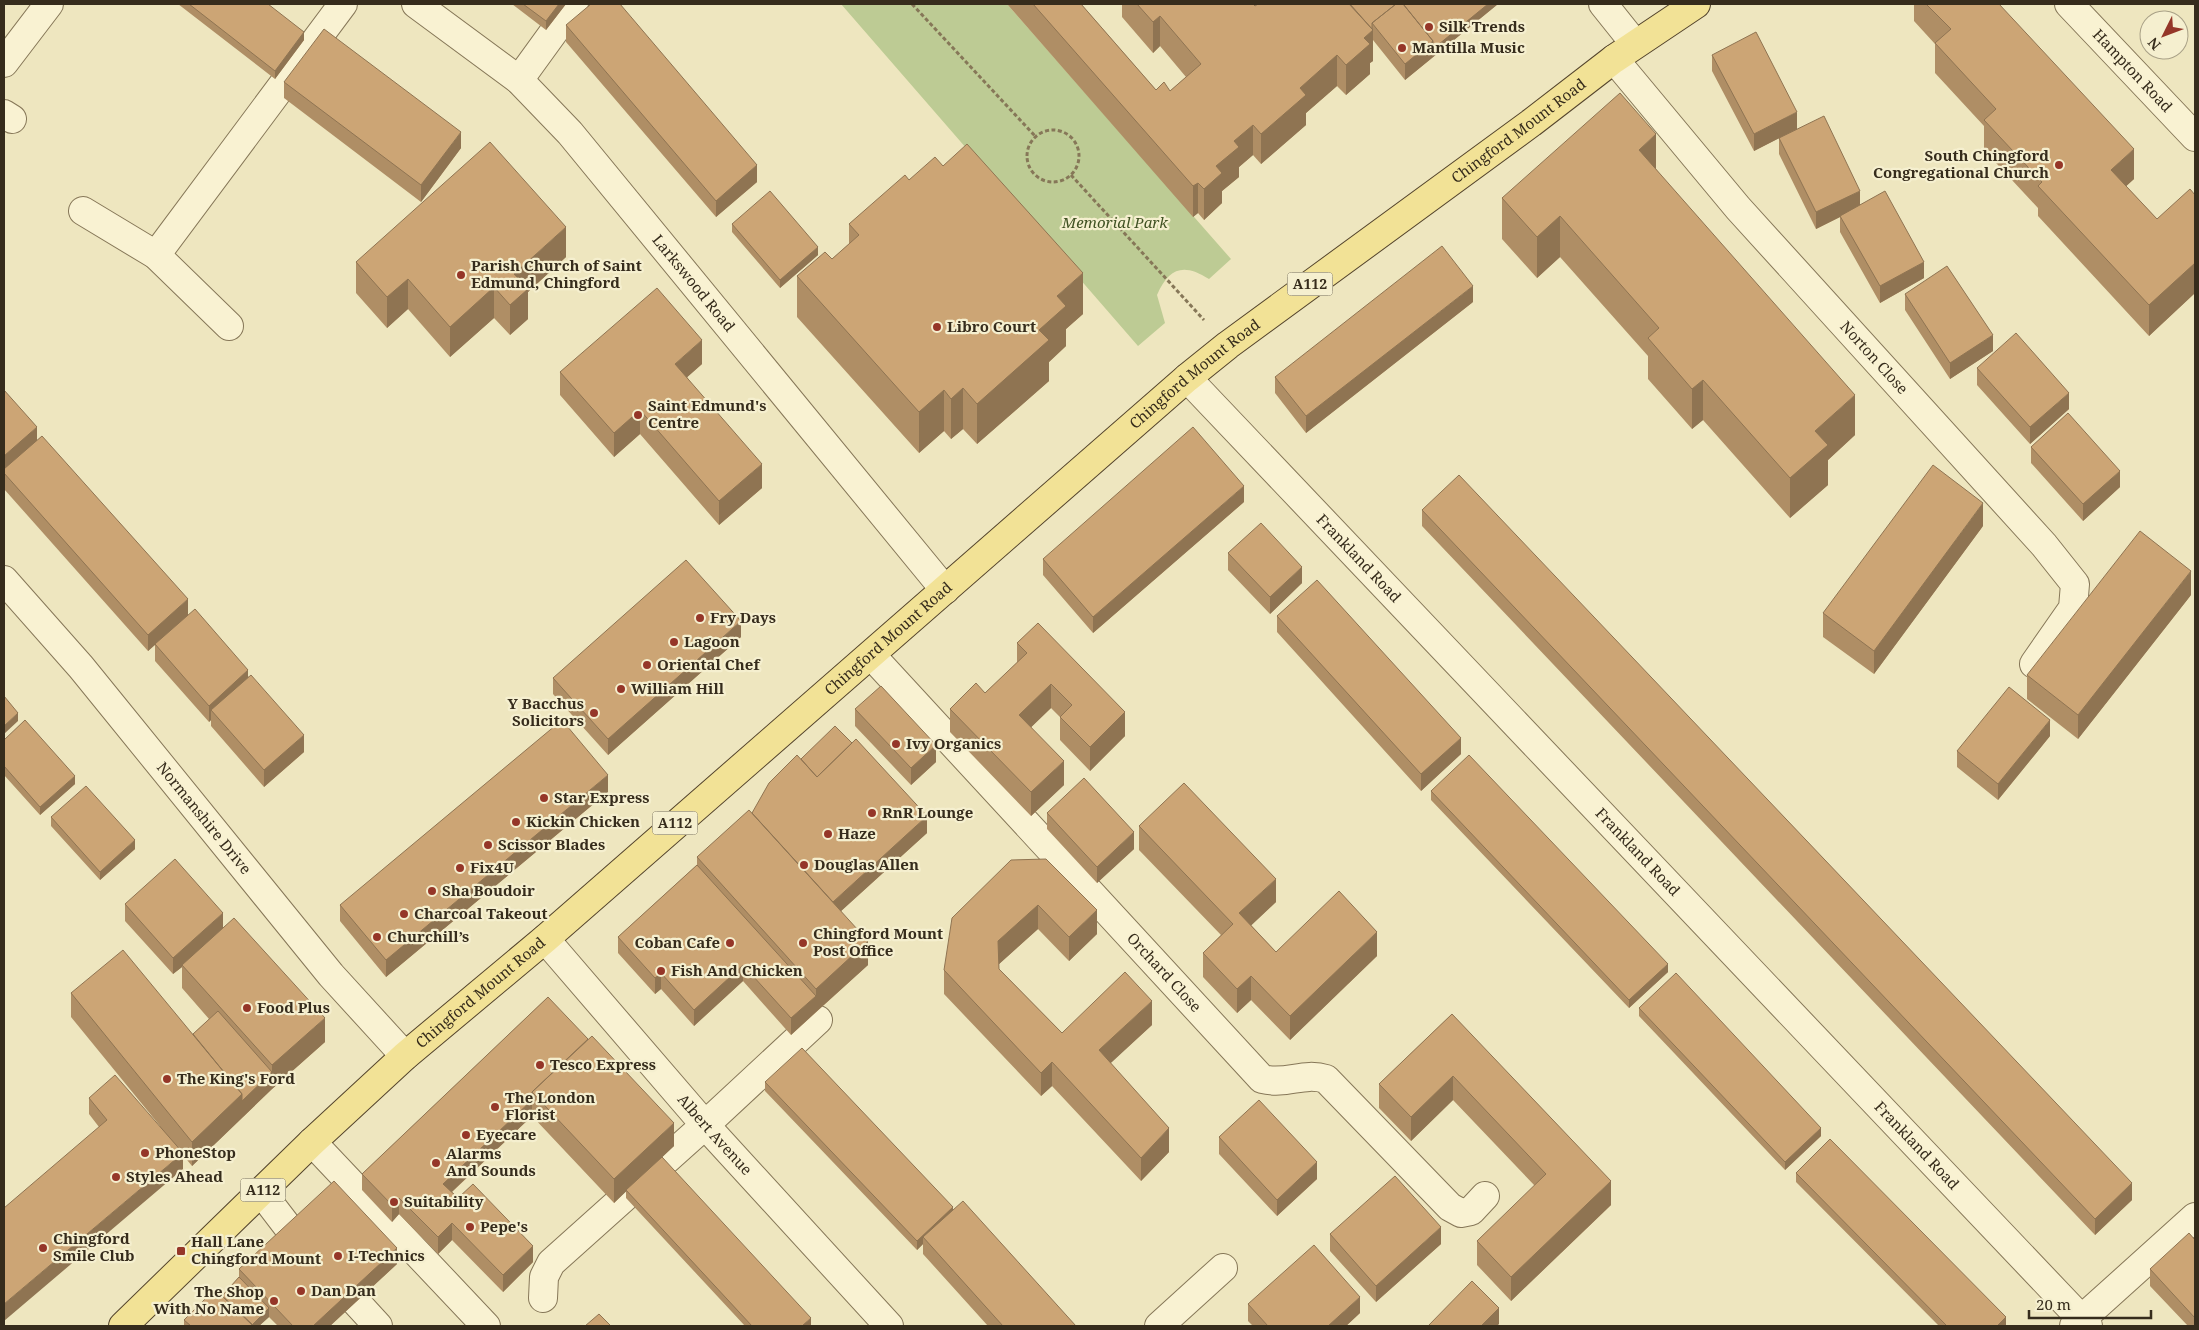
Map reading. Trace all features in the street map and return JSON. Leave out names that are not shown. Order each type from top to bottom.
[{"type":"main road","name":"Chingford Mount Road","points":[[123,1326],[312,1142],[405,1056],[545,939],[707,795],[871,655],[1187,378],[1228,345],[1531,123],[1624,52],[1696,4]]},
{"type":"street","points":[[4,63],[49,4]]},
{"type":"street","points":[[156,255],[343,4]]},
{"type":"street","name":"Larkswood Road","points":[[416,4],[519,80],[570,133],[945,590]]},
{"type":"street","points":[[519,80],[574,4]]},
{"type":"street","name":"Norton Close","points":[[1603,4],[1624,52],[1738,208],[2044,545],[2076,584],[2073,608],[2034,664]]},
{"type":"street","name":"Hampton Road","points":[[2069,4],[2195,138]]},
{"type":"street","points":[[83,211],[156,255],[229,326]]},
{"type":"street","name":"Frankland Road","points":[[1187,378],[2082,1324]]},
{"type":"street","name":"Normanshire Drive","points":[[4,580],[81,667],[331,976],[405,1056]]},
{"type":"street","name":"Orchard Close","points":[[871,655],[1262,1080],[1277,1083],[1314,1075],[1326,1079],[1450,1207],[1460,1213],[1470,1211],[1486,1196]]},
{"type":"street","name":"Albert Avenue","points":[[545,939],[705,1125],[888,1326]]},
{"type":"street","points":[[543,1298],[544,1277],[551,1263],[705,1125],[818,1020]]},
{"type":"street","points":[[312,1142],[486,1326]]},
{"type":"street","points":[[262,1192],[294,1235]]},
{"type":"street","points":[[2082,1324],[2195,1217]]},
{"type":"street","points":[[1159,1326],[1223,1268]]},
{"type":"street","points":[[356,1302],[378,1326]]},
{"type":"path","points":[[912,4],[1035,136]]},
{"type":"path","points":[[1046,130],[1057,130],[1068,133],[1073,138],[1080,154],[1079,165],[1071,175],[1062,181],[1049,182],[1033,174],[1028,164],[1027,153],[1035,136],[1046,130]]},
{"type":"path","points":[[1071,175],[1228,345]]},
{"type":"green space","name":"Memorial Park","points":[[841,4],[1007,4],[1231,259],[1209,279],[1192,271],[1178,270],[1172,273],[1157,295],[1165,323],[1138,346]]},
{"type":"building","points":[[189,4],[268,4],[304,32],[275,71]]},
{"type":"building","points":[[523,4],[559,4],[546,21]]},
{"type":"building","points":[[591,4],[620,4],[757,165],[716,201],[566,25]]},
{"type":"building","points":[[1033,4],[1081,4],[1156,90],[1164,82],[1170,91],[1201,64],[1160,16],[1153,22],[1137,4],[1253,4],[1255,6],[1258,4],[1349,4],[1373,30],[1364,38],[1370,44],[1346,65],[1337,55],[1300,88],[1306,95],[1261,134],[1253,125],[1234,141],[1239,147],[1216,166],[1222,173],[1204,189],[1198,183],[1193,186]]},
{"type":"building","points":[[1350,4],[1396,4],[1372,23],[1372,29]]},
{"type":"building","points":[[1396,4],[1403,4],[1433,41],[1405,64],[1372,23]]},
{"type":"building","points":[[1488,4],[1433,49],[1433,41],[1404,5]]},
{"type":"building","name":"South Chingford Congregational Church","points":[[1926,4],[1999,4],[2134,149],[2111,170],[2157,219],[2190,189],[2195,195],[2195,263],[2149,305],[2038,186],[2042,182],[1984,120],[1996,109],[1935,43],[1951,29]]},
{"type":"building","points":[[324,29],[461,132],[421,185],[284,82]]},
{"type":"building","points":[[1756,32],[1797,112],[1754,134],[1712,55]]},
{"type":"building","points":[[1620,93],[1656,134],[1639,150],[1855,395],[1815,431],[1828,445],[1790,478],[1703,380],[1692,389],[1648,338],[1659,328],[1560,216],[1537,237],[1502,198]]},
{"type":"building","points":[[1824,116],[1860,191],[1816,212],[1779,138]]},
{"type":"building","name":"Parish Church of Saint Edmund, Chingford","points":[[490,142],[566,227],[514,274],[528,289],[510,305],[494,287],[450,327],[408,279],[387,297],[356,262]]},
{"type":"building","name":"Libro Court","points":[[967,144],[1083,273],[1057,296],[1066,306],[1039,330],[1049,340],[977,404],[963,388],[951,399],[944,390],[919,412],[797,276],[825,252],[832,259],[859,235],[849,224],[905,175],[909,180],[935,157],[943,166]]},
{"type":"building","points":[[770,191],[818,247],[780,280],[732,224]]},
{"type":"building","points":[[1885,191],[1924,262],[1880,286],[1840,216]]},
{"type":"building","points":[[1442,246],[1473,286],[1306,416],[1275,377]]},
{"type":"building","points":[[1947,266],[1993,335],[1950,363],[1905,294]]},
{"type":"building","name":"Saint Edmund's Centre","points":[[657,288],[702,340],[675,364],[762,464],[719,501],[640,410],[614,433],[560,372]]},
{"type":"building","points":[[2016,333],[2069,393],[2030,427],[1977,368]]},
{"type":"building","points":[[4,390],[37,427],[4,456]]},
{"type":"building","points":[[2068,413],[2120,471],[2083,504],[2031,447]]},
{"type":"building","points":[[1193,427],[1244,486],[1093,617],[1043,559]]},
{"type":"building","points":[[42,436],[188,599],[148,635],[4,473],[4,469]]},
{"type":"building","points":[[1933,465],[1983,503],[1874,651],[1823,613]]},
{"type":"building","points":[[1459,475],[2132,1183],[2095,1219],[1422,510]]},
{"type":"building","points":[[1261,523],[1302,567],[1270,597],[1228,553]]},
{"type":"building","points":[[2140,531],[2191,571],[2078,715],[2027,675]]},
{"type":"building","points":[[686,560],[741,621],[608,739],[553,678]]},
{"type":"building","points":[[1317,580],[1461,738],[1421,774],[1277,616]]},
{"type":"building","points":[[195,609],[248,670],[209,706],[155,644]]},
{"type":"building","points":[[1038,623],[1125,712],[1090,747],[1060,717],[1072,705],[1051,684],[1019,715],[1064,761],[1031,792],[950,709],[976,683],[985,693],[1027,653],[1017,643]]},
{"type":"building","points":[[251,675],[304,735],[264,770],[211,710]]},
{"type":"building","points":[[881,686],[936,745],[911,768],[855,709]]},
{"type":"building","points":[[2009,687],[2050,720],[1998,784],[1957,751]]},
{"type":"building","points":[[4,696],[18,713],[4,726]]},
{"type":"building","points":[[25,720],[75,776],[40,807],[4,766],[4,740]]},
{"type":"building","points":[[562,720],[608,775],[386,960],[340,905]]},
{"type":"building","points":[[835,726],[852,743],[817,777],[801,759]]},
{"type":"building","points":[[856,739],[927,816],[833,902],[752,813],[769,783],[797,755],[817,777]]},
{"type":"building","points":[[1469,755],[1668,964],[1629,1000],[1431,791]]},
{"type":"building","points":[[1084,778],[1134,832],[1097,867],[1047,813]]},
{"type":"building","points":[[1184,783],[1276,879],[1239,913],[1276,952],[1339,891],[1377,932],[1290,1016],[1251,976],[1237,989],[1203,953],[1233,924],[1139,826]]},
{"type":"building","points":[[86,786],[135,840],[100,872],[51,817]]},
{"type":"building","points":[[749,810],[868,941],[816,989],[697,857]]},
{"type":"building","points":[[175,859],[223,913],[173,958],[125,904]]},
{"type":"building","points":[[1046,859],[1097,910],[1069,937],[1038,905],[998,941],[999,969],[1062,1033],[1125,972],[1152,1001],[1099,1050],[1169,1128],[1141,1158],[1052,1062],[1041,1073],[944,970],[952,918],[1011,860]]},
{"type":"building","points":[[697,865],[816,996],[791,1018],[743,965],[694,1010],[661,973],[655,978],[618,937]]},
{"type":"building","name":"Food Plus","points":[[234,918],[325,1018],[272,1065],[182,965]]},
{"type":"building","name":"The King's Ford","points":[[123,950],[242,1094],[192,1142],[71,993]]},
{"type":"building","points":[[1676,973],[1821,1128],[1785,1162],[1639,1008]]},
{"type":"building","points":[[548,997],[588,1039],[532,1092],[532,1100],[443,1184],[458,1198],[473,1184],[533,1246],[503,1275],[452,1223],[438,1237],[399,1198],[392,1205],[362,1174]]},
{"type":"building","points":[[218,1011],[272,1072],[242,1101],[242,1094],[193,1034]]},
{"type":"building","points":[[1452,1014],[1611,1181],[1511,1277],[1477,1241],[1546,1174],[1453,1076],[1411,1117],[1379,1084]]},
{"type":"building","points":[[592,1036],[674,1123],[614,1179],[532,1092]]},
{"type":"building","points":[[802,1048],[953,1207],[917,1241],[765,1082]]},
{"type":"building","points":[[115,1075],[183,1153],[4,1304],[4,1208],[107,1120],[89,1098]]},
{"type":"building","points":[[1259,1100],[1317,1162],[1277,1200],[1219,1137]]},
{"type":"building","points":[[1830,1139],[2006,1317],[1997,1326],[1947,1326],[1796,1173]]},
{"type":"building","points":[[662,1157],[811,1318],[802,1326],[752,1326],[626,1190]]},
{"type":"building","points":[[1395,1176],[1441,1227],[1376,1286],[1330,1234]]},
{"type":"building","points":[[334,1181],[397,1248],[313,1326],[293,1326],[239,1269]]},
{"type":"building","points":[[963,1201],[1076,1326],[1003,1326],[923,1237]]},
{"type":"building","points":[[2189,1233],[2195,1240],[2195,1318],[2150,1269]]},
{"type":"building","points":[[1314,1245],[1360,1297],[1328,1326],[1268,1326],[1248,1304]]},
{"type":"building","points":[[239,1277],[269,1308],[252,1325],[222,1296]]},
{"type":"building","points":[[1472,1281],[1499,1308],[1481,1326],[1428,1326]]},
{"type":"building","points":[[215,1289],[254,1326],[191,1326],[184,1320]]},
{"type":"building","points":[[599,1314],[611,1326],[585,1326]]},
{"type":"place","name":"Silk Trends","points":[[1429,27]]},
{"type":"place","name":"Mantilla Music","points":[[1402,48]]},
{"type":"place","name":"South Chingford Congregational Church","points":[[2059,165]]},
{"type":"place","name":"Parish Church of Saint Edmund, Chingford","points":[[461,275]]},
{"type":"place","name":"Libro Court","points":[[937,327]]},
{"type":"place","name":"Saint Edmund's Centre","points":[[638,415]]},
{"type":"place","name":"Fry Days","points":[[700,618]]},
{"type":"place","name":"Lagoon","points":[[674,642]]},
{"type":"place","name":"Oriental Chef","points":[[647,665]]},
{"type":"place","name":"William Hill","points":[[621,689]]},
{"type":"place","name":"Y Bacchus Solicitors","points":[[594,713]]},
{"type":"place","name":"Ivy Organics","points":[[896,744]]},
{"type":"place","name":"Star Express","points":[[544,798]]},
{"type":"place","name":"RnR Lounge","points":[[872,813]]},
{"type":"place","name":"Kickin Chicken","points":[[516,822]]},
{"type":"place","name":"Haze","points":[[828,834]]},
{"type":"place","name":"Scissor Blades","points":[[488,845]]},
{"type":"place","name":"Douglas Allen","points":[[804,865]]},
{"type":"place","name":"Fix4U","points":[[460,868]]},
{"type":"place","name":"Sha Boudoir","points":[[432,891]]},
{"type":"place","name":"Charcoal Takeout","points":[[404,914]]},
{"type":"place","name":"Churchill’s","points":[[377,937]]},
{"type":"place","name":"Coban Cafe","points":[[730,943]]},
{"type":"place","name":"Chingford Mount Post Office","points":[[803,943]]},
{"type":"place","name":"Fish And Chicken","points":[[661,971]]},
{"type":"place","name":"Food Plus","points":[[247,1008]]},
{"type":"place","name":"Tesco Express","points":[[540,1065]]},
{"type":"place","name":"The King's Ford","points":[[167,1079]]},
{"type":"place","name":"The London Florist","points":[[495,1107]]},
{"type":"place","name":"Eyecare","points":[[466,1135]]},
{"type":"place","name":"PhoneStop","points":[[145,1153]]},
{"type":"place","name":"Alarms And Sounds","points":[[436,1163]]},
{"type":"place","name":"Styles Ahead","points":[[116,1177]]},
{"type":"place","name":"Suitability","points":[[394,1202]]},
{"type":"place","name":"Pepe's","points":[[470,1227]]},
{"type":"place","name":"Chingford Smile Club","points":[[43,1248]]},
{"type":"place","name":"Hall Lane Chingford Mount","points":[[181,1251]]},
{"type":"place","name":"I-Technics","points":[[338,1256]]},
{"type":"place","name":"Dan Dan","points":[[301,1291]]},
{"type":"place","name":"The Shop With No Name","points":[[274,1301]]}]
